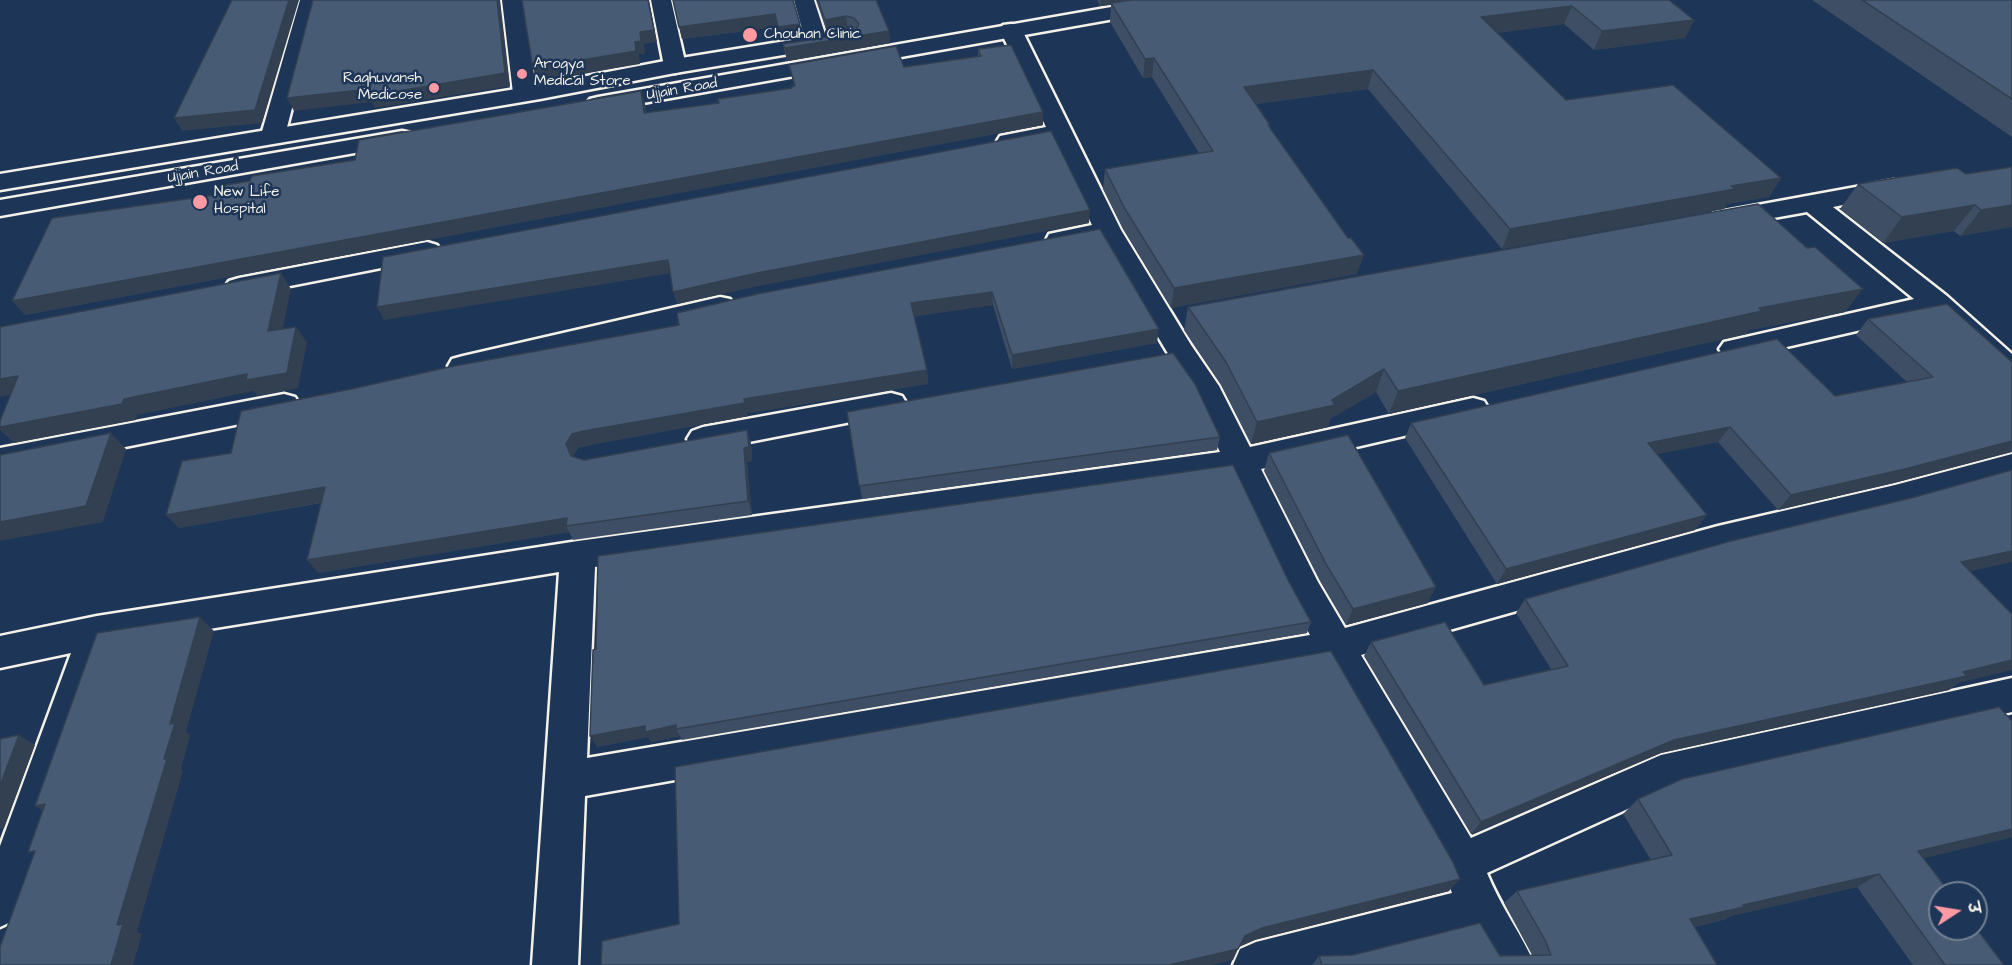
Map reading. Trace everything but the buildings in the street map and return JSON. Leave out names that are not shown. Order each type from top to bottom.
[{"type":"street","points":[[273,135],[310,0]]},
{"type":"street","points":[[512,0],[525,93]]},
{"type":"street","points":[[661,0],[675,66]]},
{"type":"street","points":[[804,0],[817,43]]},
{"type":"street","name":"Ujjain Road","points":[[0,182],[1073,0]]},
{"type":"street","name":"Ujjain Road","points":[[573,109],[1187,0]]},
{"type":"street","points":[[1011,30],[1108,230],[1175,318],[1168,354],[1208,394],[1305,593],[1462,863],[1479,908],[1512,965]]},
{"type":"street","points":[[989,145],[1060,132]]},
{"type":"street","name":"Ujjain Road","points":[[0,208],[421,135]]},
{"type":"street","points":[[1694,224],[1917,184]]},
{"type":"street","points":[[1812,203],[1937,303],[2012,371]]},
{"type":"street","points":[[1027,246],[1108,230]]},
{"type":"street","points":[[212,292],[447,247]]},
{"type":"street","points":[[434,373],[749,300]]},
{"type":"street","points":[[1705,356],[1937,303]]},
{"type":"street","points":[[672,444],[920,399]]},
{"type":"street","points":[[0,460],[306,401]]},
{"type":"street","points":[[0,652],[97,632],[578,555],[1241,461],[1496,403]]},
{"type":"street","points":[[565,781],[1337,646],[1718,540],[1895,498],[2012,466]]},
{"type":"street","points":[[555,965],[578,555]]},
{"type":"street","points":[[4,881],[97,632]]},
{"type":"street","points":[[1462,863],[1661,774],[2012,695]]},
{"type":"street","points":[[1256,965],[1479,908]]},
{"type":"place","name":"Chouhan Clinic","points":[[750,35]]},
{"type":"place","name":"Arogya Medical Store","points":[[522,74]]},
{"type":"place","name":"Raghuvansh Medicose","points":[[434,88]]},
{"type":"place","name":"New Life Hospital","points":[[200,202]]}]
